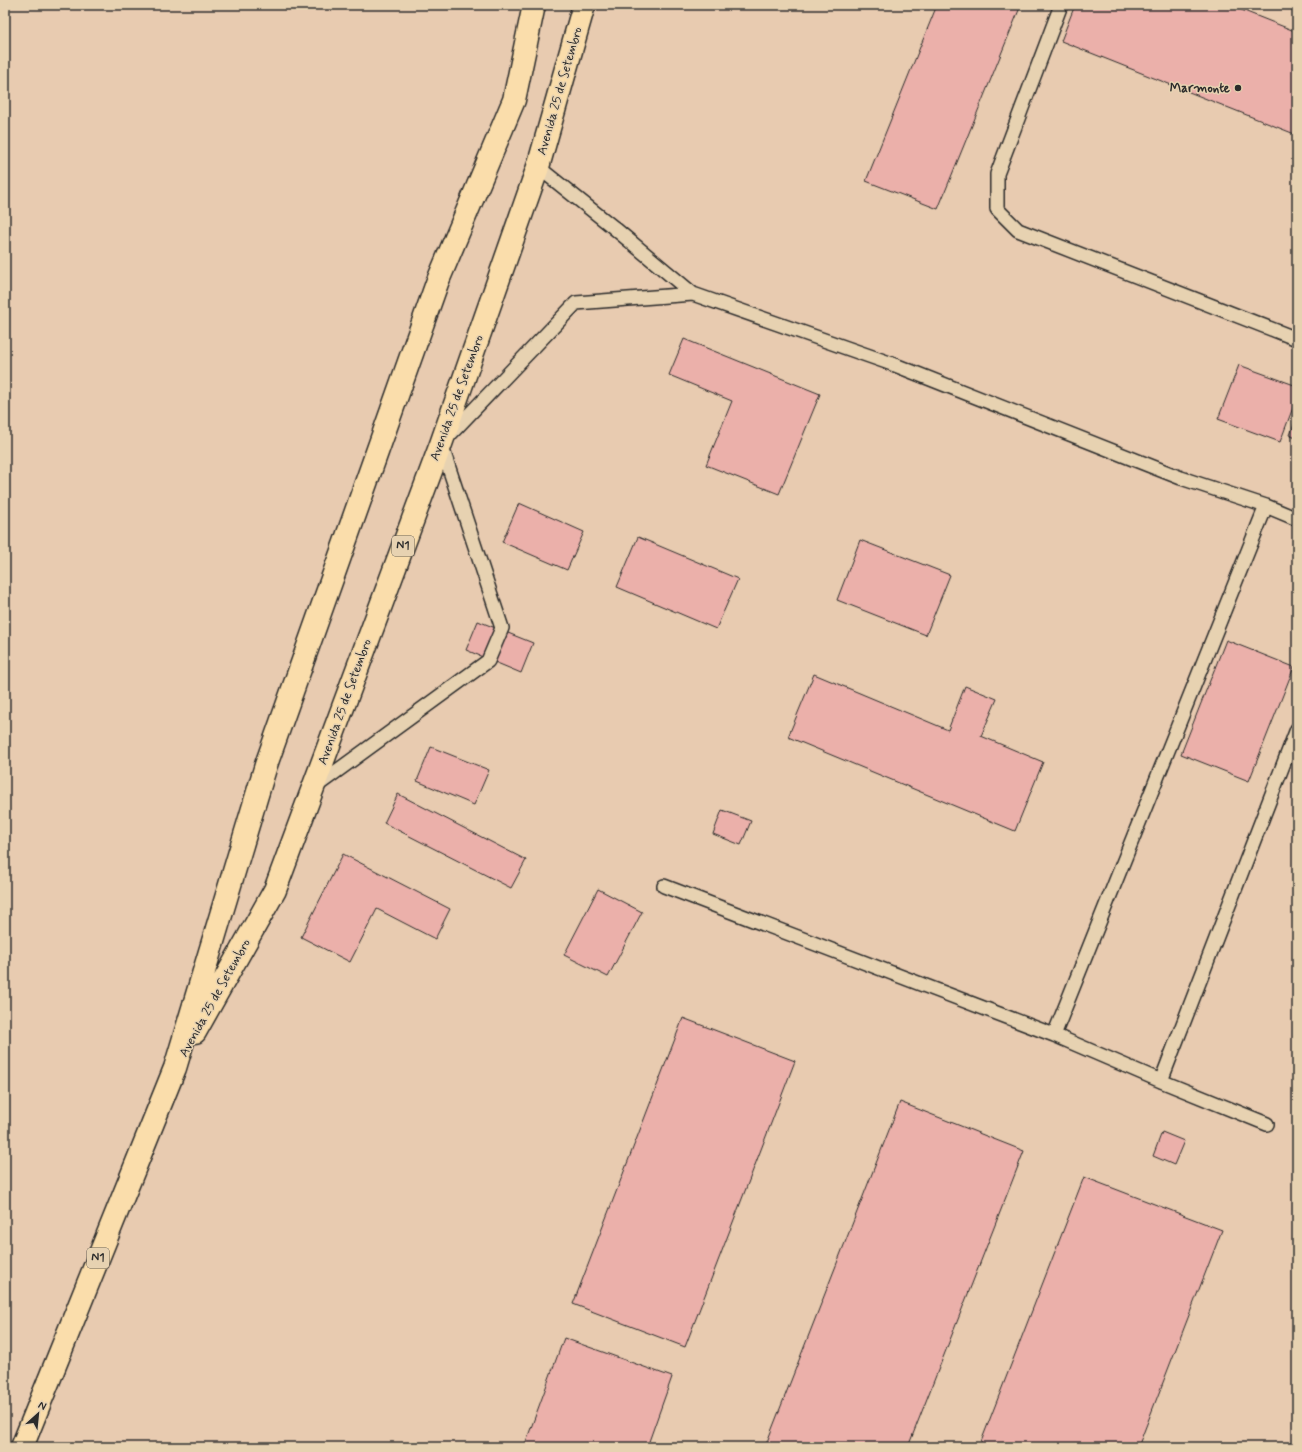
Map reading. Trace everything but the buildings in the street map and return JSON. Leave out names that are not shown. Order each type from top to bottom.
[{"type":"highway","name":"Avenida 25 de Setembro","points":[[175,1068],[266,765],[437,283],[514,100],[534,5]]},
{"type":"highway","name":"Avenida 25 de Setembro","points":[[175,1068],[275,890],[440,444],[538,167],[584,5]]},
{"type":"highway","name":"N1","points":[[22,1447],[175,1068]]},
{"type":"lane","points":[[1061,5],[997,174],[997,209],[1018,230],[1297,339]]},
{"type":"lane","points":[[538,167],[693,294],[895,365],[1181,478],[1266,506],[1297,519]]},
{"type":"lane","points":[[313,788],[488,662],[502,628],[440,444],[576,302],[693,294]]},
{"type":"lane","points":[[1054,1035],[1266,506]]},
{"type":"lane","points":[[1162,1081],[1297,729]]},
{"type":"lane","points":[[664,886],[1054,1035],[1267,1124]]},
{"type":"place","name":"Marmonte","points":[[1238,88]]}]
